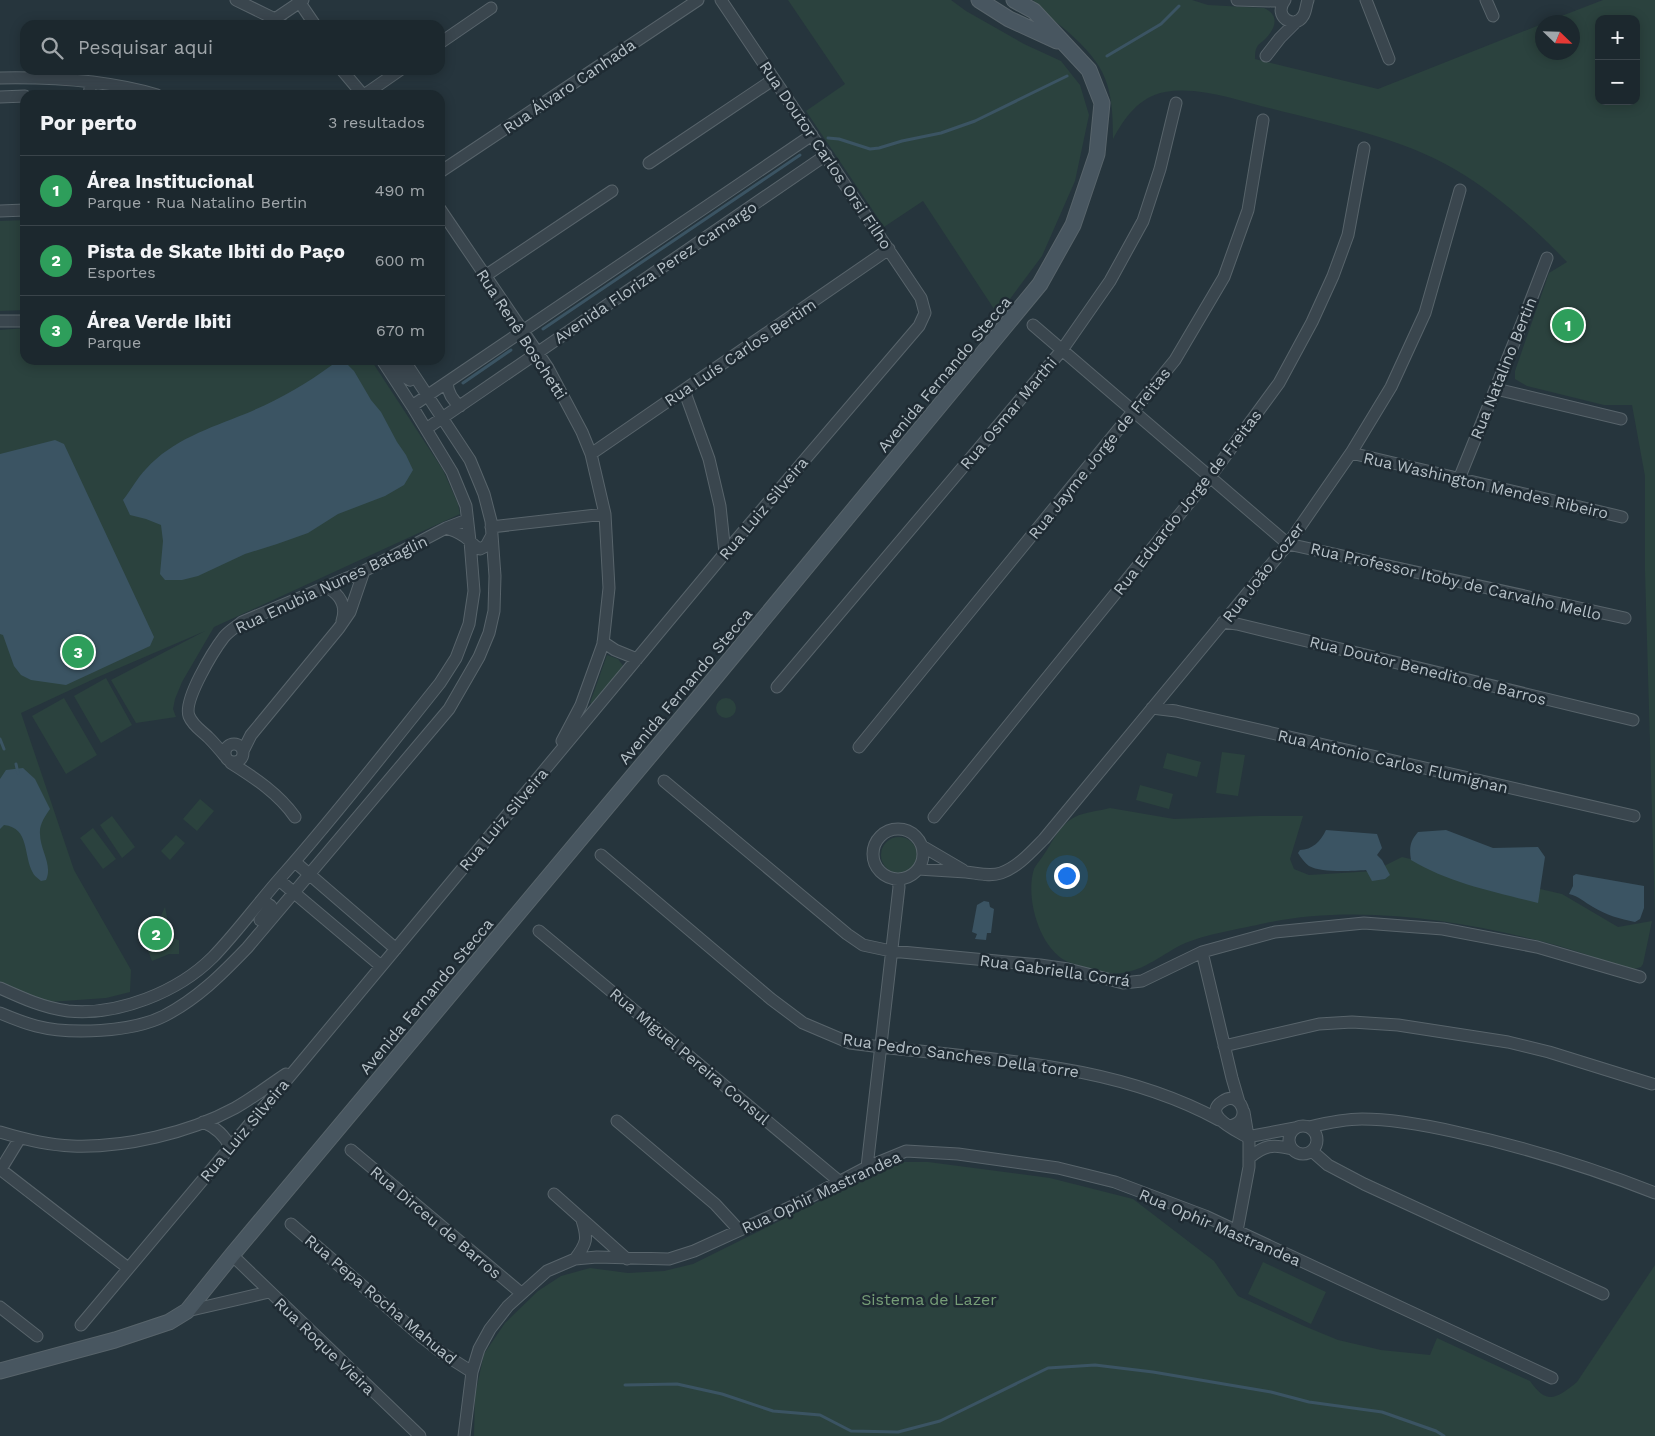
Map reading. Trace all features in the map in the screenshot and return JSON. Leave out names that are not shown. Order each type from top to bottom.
[{"type":"street","points":[[236,0],[275,20]]},
{"type":"street","name":"Rua Álvaro Canhada","points":[[445,169],[698,0]]},
{"type":"street","name":"Rua Doutor Carlos Orsi Filho","points":[[721,0],[921,298],[925,313]]},
{"type":"street","points":[[980,0],[998,12],[1066,44]]},
{"type":"street","points":[[1237,0],[1269,2],[1283,7]]},
{"type":"street","points":[[1366,0],[1389,59]]},
{"type":"street","points":[[1486,0],[1493,16]]},
{"type":"street","points":[[281,20],[300,1],[312,20]]},
{"type":"street","points":[[998,12],[1023,3]]},
{"type":"street","name":"Avenida Fernando Stecca","points":[[187,1311],[694,704],[1040,284],[1073,225],[1097,154],[1102,103],[1089,70],[1066,44],[1023,3]]},
{"type":"street","points":[[1266,56],[1280,38],[1304,14],[1304,3]]},
{"type":"street","points":[[1283,7],[1288,21],[1298,21]]},
{"type":"street","points":[[1280,38],[1283,7]]},
{"type":"street","points":[[445,40],[491,8]]},
{"type":"street","points":[[347,75],[360,90]]},
{"type":"street","points":[[371,90],[393,75]]},
{"type":"street","points":[[0,78],[91,82],[110,90]]},
{"type":"street","points":[[649,163],[774,79]]},
{"type":"street","points":[[90,90],[91,82]]},
{"type":"street","points":[[0,97],[20,96]]},
{"type":"street","name":"Rua Osmar Marthi","points":[[777,687],[1062,350],[1110,281],[1142,221],[1160,169],[1176,103]]},
{"type":"street","name":"Rua Jayme Jorge de Freitas","points":[[859,747],[1175,360],[1224,277],[1248,210],[1263,120]]},
{"type":"street","name":"Avenida Floriza Perez Camargo","points":[[412,406],[812,135]]},
{"type":"street","name":"Rua Eduardo Jorge de Freitas","points":[[934,817],[1210,477],[1279,383],[1312,322],[1333,276],[1348,235],[1364,148]]},
{"type":"street","name":"Avenida Floriza Perez Camargo","points":[[426,429],[826,155]]},
{"type":"street","name":"Rua João Cozer","points":[[918,869],[967,872],[983,875],[1000,874],[1015,866],[1026,857],[1044,839],[1288,544],[1351,453],[1391,387],[1426,313],[1460,190]]},
{"type":"street","points":[[485,276],[612,191]]},
{"type":"street","points":[[0,210],[20,210]]},
{"type":"street","name":"Rua Renê Boschetti","points":[[445,216],[548,368],[582,432],[590,454],[605,514],[609,588],[603,642],[581,705],[553,759]]},
{"type":"street","name":"Rua Luís Carlos Bertim","points":[[590,454],[889,249]]},
{"type":"street","name":"Rua Natalino Bertin","points":[[1459,479],[1547,258]]},
{"type":"street","name":"Rua Luiz Silveira","points":[[80,1324],[230,1148],[725,553],[919,326],[925,313]]},
{"type":"street","points":[[0,321],[20,321]]},
{"type":"street","points":[[1033,325],[1288,544]]},
{"type":"street","points":[[0,988],[47,1007],[68,1011],[87,1011],[113,1008],[153,996],[188,978],[212,957],[295,862],[440,683],[456,658],[469,624],[474,591],[466,506],[452,472],[385,365]]},
{"type":"street","points":[[395,365],[403,376],[410,380],[414,375]]},
{"type":"street","points":[[0,1013],[38,1027],[95,1031],[137,1025],[162,1017],[192,999],[207,988],[229,966],[449,709],[479,657],[489,633],[494,610],[495,576],[492,531],[484,494],[470,460],[407,365]]},
{"type":"street","points":[[447,383],[452,397],[460,406]]},
{"type":"street","points":[[1496,389],[1621,419]]},
{"type":"street","points":[[684,390],[709,459],[720,506],[725,553]]},
{"type":"street","points":[[438,449],[444,441],[455,437]]},
{"type":"street","name":"Rua Washington Mendes Ribeiro","points":[[1351,453],[1622,517]]},
{"type":"street","points":[[492,531],[605,514]]},
{"type":"street","name":"Rua Enubia Nunes Bataglin","points":[[211,740],[193,724],[188,715],[188,702],[213,654],[226,635],[242,622],[364,571],[446,528],[467,520]]},
{"type":"street","name":"Rua Enubia Nunes Bataglin","points":[[446,528],[458,532],[470,541]]},
{"type":"street","points":[[470,541],[475,547],[480,549],[486,546],[492,531]]},
{"type":"street","name":"Rua Professor Itoby de Carvalho Mello","points":[[1288,544],[1625,618]]},
{"type":"street","points":[[228,759],[226,749],[239,748],[340,628],[350,612],[364,571]]},
{"type":"street","points":[[326,587],[335,591],[342,600],[344,614],[340,628]]},
{"type":"street","name":"Rua Doutor Benedito de Barros","points":[[1223,622],[1633,720]]},
{"type":"street","points":[[603,642],[637,660]]},
{"type":"street","points":[[581,705],[586,709],[598,706]]},
{"type":"street","name":"Rua Antonio Carlos Flumignan","points":[[1152,708],[1176,711],[1634,816]]},
{"type":"street","points":[[211,740],[239,748],[256,778]]},
{"type":"street","points":[[211,740],[228,759],[256,778],[286,804],[295,817]]},
{"type":"street","points":[[228,759],[241,760],[239,748]]},
{"type":"street","name":"Rua Gabriella Corrá","points":[[664,781],[847,934],[863,945],[891,951],[1040,965],[1068,969],[1123,983],[1142,981],[1202,952],[1275,932],[1364,923],[1443,929],[1537,947],[1640,977]]},
{"type":"street","points":[[323,856],[314,849],[314,845],[355,794],[360,782]]},
{"type":"street","points":[[904,829],[917,837],[922,846],[923,858],[918,869],[910,877],[898,880],[886,877],[874,863],[873,852],[877,840],[889,831],[904,829]]},
{"type":"street","name":"Rua João Cozer","points":[[922,846],[967,872]]},
{"type":"street","name":"Rua Pedro Sanches Della torre","points":[[601,855],[770,998],[803,1022],[850,1043],[1028,1063],[1110,1078],[1165,1095],[1199,1109],[1247,1137]]},
{"type":"street","points":[[295,862],[396,949]]},
{"type":"street","points":[[279,880],[381,966]]},
{"type":"street","points":[[867,1167],[899,887],[898,880]]},
{"type":"street","points":[[229,966],[230,956],[271,906],[262,900]]},
{"type":"street","name":"Rua Miguel Pereira Consul","points":[[539,931],[840,1182]]},
{"type":"street","points":[[1202,952],[1243,1117],[1240,1122],[1224,1123],[1217,1115],[1217,1109],[1232,1078]]},
{"type":"street","points":[[1224,1046],[1319,1024],[1352,1022],[1398,1025],[1508,1042],[1549,1052],[1652,1084]]},
{"type":"street","points":[[0,1132],[20,1138],[71,1146],[123,1143],[168,1133],[203,1122],[233,1108],[300,1064]]},
{"type":"street","points":[[1199,1109],[1234,1099],[1241,1107],[1247,1137],[1249,1167],[1237,1231]]},
{"type":"street","points":[[1247,1137],[1339,1121],[1361,1119],[1390,1120],[1515,1146],[1610,1175],[1655,1193]]},
{"type":"street","points":[[617,1121],[715,1204],[739,1230]]},
{"type":"street","points":[[203,1122],[222,1135],[230,1148]]},
{"type":"street","points":[[1249,1158],[1259,1150],[1272,1146],[1292,1149],[1300,1154],[1312,1151],[1315,1148],[1317,1139],[1313,1130],[1309,1127]]},
{"type":"street","points":[[1292,1149],[1289,1141],[1295,1128]]},
{"type":"street","points":[[20,1138],[0,1169],[128,1268]]},
{"type":"street","name":"Rua Dirceu de Barros","points":[[351,1150],[521,1293]]},
{"type":"street","name":"Rua Ophir Mastrandea","points":[[464,1436],[472,1372],[479,1349],[490,1329],[508,1306],[547,1271],[575,1260],[597,1257],[669,1259],[694,1251],[796,1205],[867,1167],[906,1151],[958,1154],[1058,1168],[1115,1182],[1175,1204],[1237,1231],[1552,1378]]},
{"type":"street","points":[[1312,1151],[1328,1165],[1364,1184],[1603,1294]]},
{"type":"street","points":[[554,1194],[627,1258]]},
{"type":"street","points":[[575,1260],[583,1248],[587,1235],[581,1218]]},
{"type":"street","name":"Rua Pepa Rocha Mahuad","points":[[291,1224],[442,1353],[472,1372]]},
{"type":"street","name":"Rua Roque Vieira","points":[[232,1255],[420,1436]]},
{"type":"street","name":"Avenida Fernando Stecca","points":[[0,1371],[115,1340],[169,1322],[187,1311],[269,1292]]},
{"type":"street","points":[[0,1307],[38,1336]]},
{"type":"green space","points":[[788,0],[951,0],[966,11],[1024,44],[1061,61],[1080,85],[1089,115],[1075,181],[1042,256],[998,315],[923,201],[884,227],[806,111],[845,84]]},
{"type":"green space","points":[[1033,0],[1192,0],[1208,5],[1264,8],[1273,15],[1274,24],[1267,37],[1257,46],[1255,59],[1378,89],[1535,27],[1535,60],[1580,60],[1580,15],[1564,15],[1603,0],[1655,0],[1655,915],[1645,571],[1645,476],[1632,405],[1604,405],[1527,386],[1515,379],[1515,371],[1549,273],[1567,262],[1514,212],[1456,170],[1412,149],[1367,133],[1219,95],[1179,91],[1165,92],[1140,103],[1128,116],[1113,139],[1111,105],[1105,78],[1091,55],[1067,31],[1045,13]]},
{"type":"green space","points":[[20,220],[20,310],[0,311],[0,221]]},
{"type":"green space","points":[[20,328],[20,365],[374,365],[443,470],[458,504],[460,514],[214,627],[182,682],[173,709],[176,717],[136,723],[111,680],[205,631],[98,677],[21,713],[74,870],[131,970],[130,992],[106,998],[49,1002],[0,984],[0,330]]},
{"type":"green space","points":[[607,655],[618,659],[624,667],[593,704],[590,703]]},
{"type":"green space","points":[[106,678],[132,725],[101,743],[74,696]]},
{"type":"green space","points":[[64,698],[97,755],[66,774],[32,716]]},
{"type":"green space","points":[[726,698],[733,701],[736,708],[733,715],[726,718],[719,715],[716,708],[719,701]]},
{"type":"green space","points":[[1222,752],[1245,755],[1238,796],[1216,793]]},
{"type":"green space","points":[[1167,753],[1201,762],[1197,777],[1163,768]]},
{"type":"green space","points":[[1140,785],[1173,794],[1169,809],[1136,800]]},
{"type":"green space","points":[[200,799],[214,811],[197,831],[183,819]]},
{"type":"green space","points":[[1110,808],[1174,819],[1303,816],[1290,859],[1294,869],[1309,875],[1374,871],[1402,857],[1562,894],[1618,927],[1652,921],[1643,964],[1641,967],[1631,970],[1548,943],[1444,922],[1408,917],[1336,915],[1301,917],[1211,935],[1181,945],[1146,965],[1128,972],[1108,973],[1081,966],[1066,961],[1057,954],[1048,945],[1042,933],[1036,920],[1031,893],[1034,869],[1065,824],[1079,815]]},
{"type":"green space","points":[[112,816],[135,847],[122,858],[100,825]]},
{"type":"green space","points":[[93,828],[116,859],[103,869],[80,838]]},
{"type":"green space","points":[[176,835],[185,843],[170,860],[161,851]]},
{"type":"green space","points":[[899,837],[911,843],[917,855],[911,867],[899,873],[887,867],[881,855],[887,843]]},
{"type":"green space","points":[[165,907],[171,938],[179,940],[179,954],[169,954],[152,961],[140,930],[152,923],[153,920],[160,918]]},
{"type":"green space","name":"Sistema de Lazer","points":[[903,1162],[928,1162],[1050,1178],[1133,1199],[1214,1261],[1238,1296],[1338,1340],[1381,1350],[1430,1355],[1437,1338],[1530,1381],[1536,1389],[1547,1397],[1564,1392],[1577,1382],[1655,1265],[1655,1436],[474,1436],[475,1395],[484,1354],[505,1323],[538,1291],[561,1276],[590,1268],[628,1273],[664,1271],[693,1264],[882,1170]]},
{"type":"green space","points":[[1263,1262],[1326,1292],[1311,1324],[1248,1294]]},
{"type":"water","points":[[332,365],[348,365],[381,412],[413,470],[404,485],[385,496],[338,514],[308,533],[245,554],[198,576],[182,580],[165,580],[160,574],[163,541],[161,525],[130,515],[123,500],[140,476],[156,459],[192,436],[279,398]]},
{"type":"water","points":[[55,440],[64,444],[154,637],[150,646],[66,685],[31,680],[21,675],[14,666],[3,635],[0,634],[0,454]]},
{"type":"water","points":[[23,768],[35,779],[50,809],[40,827],[48,869],[46,880],[41,881],[33,873],[22,837],[18,831],[4,825],[0,829],[0,779],[6,770]]},
{"type":"water","points":[[1326,830],[1377,834],[1382,848],[1377,855],[1390,875],[1385,879],[1372,881],[1366,870],[1329,871],[1309,866],[1298,853],[1300,850],[1316,844]]},
{"type":"water","points":[[1446,830],[1493,848],[1538,847],[1545,857],[1538,903],[1457,881],[1411,860],[1411,845],[1413,838],[1418,832]]},
{"type":"water","points":[[1576,874],[1644,886],[1644,908],[1640,919],[1635,922],[1613,916],[1569,894],[1573,886],[1573,876]]},
{"type":"water","points":[[984,901],[989,902],[990,907],[994,909],[991,933],[987,933],[986,940],[975,939],[977,934],[972,932],[977,905]]},
{"type":"waterway","points":[[1107,56],[1161,24],[1179,6]]},
{"type":"waterway","points":[[828,138],[839,139],[870,149],[941,133],[975,121],[1067,76]]},
{"type":"waterway","points":[[543,329],[800,155]]},
{"type":"waterway","points":[[463,383],[511,350]]},
{"type":"waterway","points":[[0,739],[4,749]]},
{"type":"waterway","points":[[16,764],[18,773]]},
{"type":"waterway","points":[[625,1385],[677,1384],[722,1394],[773,1411],[820,1415],[851,1431],[898,1432],[940,1421],[1048,1368],[1095,1365],[1153,1372],[1271,1392],[1309,1402],[1382,1412],[1436,1431],[1444,1436]]},
{"type":"place","name":"Área Institucional","points":[[1568,325]]},
{"type":"place","name":"Área Verde Ibiti","points":[[78,652]]},
{"type":"place","name":"Pista de Skate Ibiti do Paço","points":[[156,934]]}]
